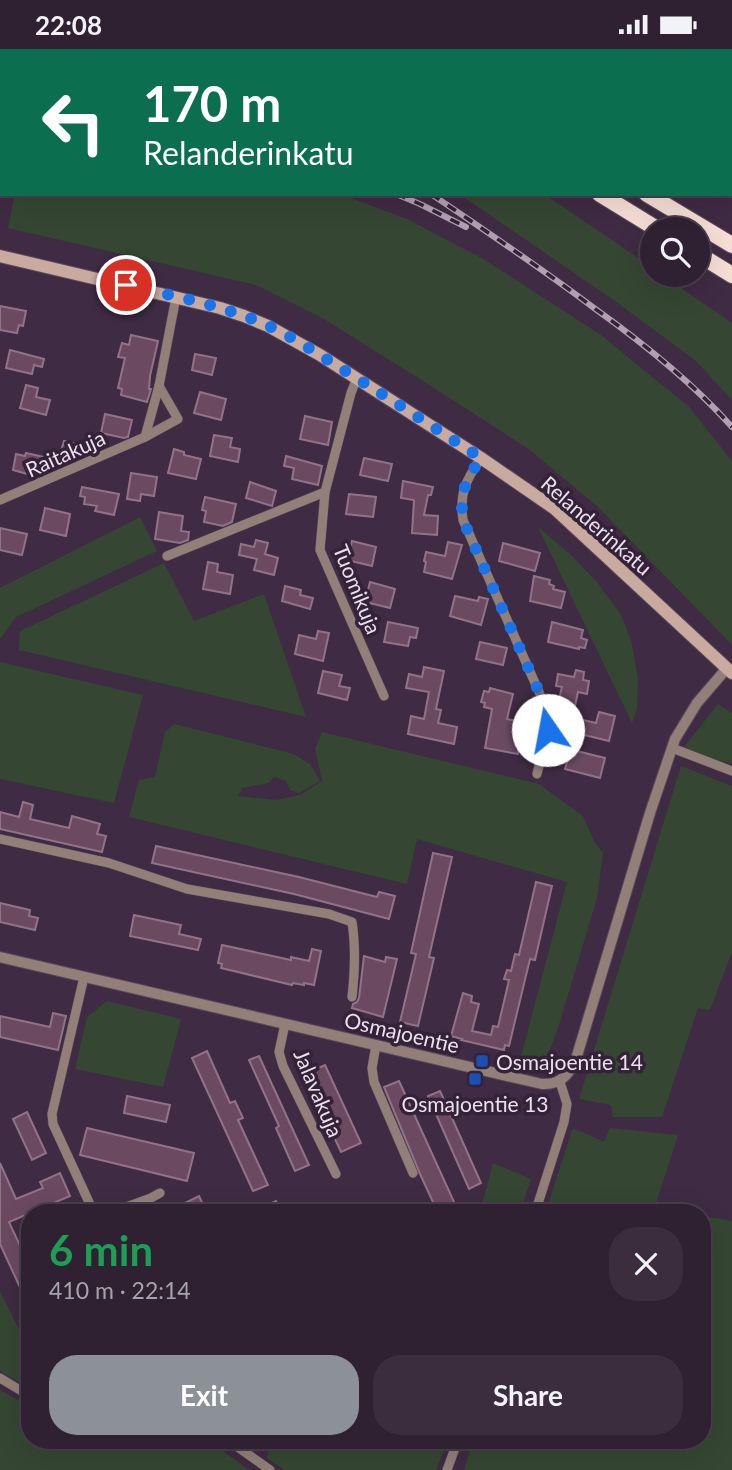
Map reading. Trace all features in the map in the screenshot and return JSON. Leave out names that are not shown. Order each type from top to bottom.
[{"type":"highway","points":[[603,196],[640,219]]},
{"type":"highway","points":[[650,196],[732,245]]},
{"type":"highway","points":[[710,261],[732,275]]},
{"type":"main road","name":"Relanderinkatu","points":[[0,256],[176,297],[244,316],[289,336],[481,458],[555,509],[730,670]]},
{"type":"street","points":[[145,437],[159,386],[176,297]]},
{"type":"street","name":"Tuomikuja","points":[[357,378],[325,492],[320,550],[384,696]]},
{"type":"street","name":"Raitakuja","points":[[0,500],[145,437],[178,419],[159,386]]},
{"type":"street","points":[[481,458],[463,491],[463,520],[543,701],[548,730],[537,774]]},
{"type":"street","points":[[167,556],[325,492]]},
{"type":"street","points":[[538,1204],[564,1122],[567,1104],[560,1082],[576,1059],[675,739],[697,703],[730,670]]},
{"type":"street","points":[[672,748],[732,771]]},
{"type":"street","points":[[0,839],[109,863],[187,889],[329,914],[352,922],[356,963],[352,996]]},
{"type":"street","points":[[109,863],[120,859]]},
{"type":"street","name":"Osmajoentie","points":[[0,957],[542,1084],[560,1082]]},
{"type":"street","points":[[84,978],[52,1114],[53,1124],[90,1204]]},
{"type":"street","name":"Jalavakuja","points":[[285,1024],[279,1052],[283,1066],[336,1174]]},
{"type":"street","points":[[376,1045],[372,1068],[374,1083],[414,1173]]},
{"type":"street","points":[[135,1204],[160,1193]]},
{"type":"street","points":[[0,1378],[21,1391]]},
{"type":"street","points":[[241,1449],[270,1470]]},
{"type":"street","points":[[447,1470],[455,1449]]},
{"type":"green space","points":[[15,196],[345,196],[407,219],[485,260],[601,335],[689,407],[732,461],[732,645],[598,507],[530,450],[324,319],[256,285],[8,228]]},
{"type":"green space","points":[[462,196],[547,196],[640,259],[640,287],[680,287],[732,323],[732,400],[696,361],[615,301]]},
{"type":"green space","points":[[140,517],[157,551],[16,617],[0,639],[0,588]]},
{"type":"green space","points":[[538,527],[569,553],[597,582],[621,615],[631,640],[638,678],[637,709],[632,723]]},
{"type":"green space","points":[[164,563],[194,621],[264,594],[306,717],[19,650],[20,631]]},
{"type":"green space","points":[[0,662],[143,695],[114,803],[0,779]]},
{"type":"green space","points":[[718,704],[732,713],[732,763],[693,756],[684,747]]},
{"type":"green space","points":[[174,724],[294,754],[310,764],[320,781],[299,793],[290,790],[286,781],[274,777],[268,783],[242,788],[238,796],[276,800],[300,795],[322,781],[315,749],[322,732],[539,784],[583,816],[594,841],[603,853],[597,898],[558,1028],[545,1063],[540,1069],[519,1064],[567,882],[417,839],[407,884],[129,817],[139,780],[155,777],[165,732]]},
{"type":"green space","points":[[681,766],[732,786],[732,952],[710,1010],[698,1008],[662,1117],[613,1117],[611,1105],[579,1099]]},
{"type":"green space","points":[[107,1001],[181,1019],[163,1087],[75,1069],[87,1017]]},
{"type":"green space","points":[[573,1128],[604,1142],[610,1128],[678,1135],[656,1204],[548,1204]]},
{"type":"green space","points":[[493,1163],[531,1179],[523,1204],[482,1204]]},
{"type":"green space","points":[[711,1218],[732,1221],[732,1470],[464,1470],[470,1449],[711,1449]]},
{"type":"green space","points":[[0,1291],[21,1334],[21,1382],[0,1370]]},
{"type":"green space","points":[[0,1390],[21,1402],[21,1449],[220,1449],[249,1470],[0,1470]]},
{"type":"green space","points":[[269,1449],[444,1449],[436,1470],[284,1470],[267,1458]]},
{"type":"building","points":[[0,306],[26,311],[23,326],[19,325],[17,333],[0,330]]},
{"type":"building","points":[[131,335],[158,341],[147,402],[121,395],[122,389],[118,388],[125,358],[118,357],[122,343],[129,345]]},
{"type":"building","points":[[10,350],[44,359],[42,367],[34,365],[32,374],[6,368]]},
{"type":"building","points":[[195,354],[216,358],[212,375],[192,370]]},
{"type":"building","points":[[26,385],[38,388],[36,397],[50,400],[46,415],[20,408]]},
{"type":"building","points":[[200,392],[226,399],[221,420],[194,413]]},
{"type":"building","points":[[105,414],[132,420],[128,437],[101,433]]},
{"type":"building","points":[[305,416],[332,422],[328,445],[300,439]]},
{"type":"building","points":[[214,435],[232,438],[230,447],[240,449],[238,462],[210,456]]},
{"type":"building","points":[[64,441],[88,447],[86,455],[61,451]]},
{"type":"building","points":[[174,449],[184,452],[184,455],[201,459],[196,479],[168,473]]},
{"type":"building","points":[[26,453],[44,457],[40,474],[32,472],[31,475],[13,470],[16,454],[25,456]]},
{"type":"building","points":[[286,456],[322,466],[318,485],[292,479],[294,468],[284,466]]},
{"type":"building","points":[[364,458],[392,464],[388,481],[360,475]]},
{"type":"building","points":[[131,473],[157,477],[154,496],[141,494],[140,501],[127,499]]},
{"type":"building","points":[[403,481],[433,487],[431,495],[428,495],[424,515],[438,516],[437,535],[412,533],[414,500],[401,498]]},
{"type":"building","points":[[250,482],[276,491],[272,506],[246,498]]},
{"type":"building","points":[[82,487],[119,494],[114,515],[95,511],[97,506],[84,504],[85,497],[80,496]]},
{"type":"building","points":[[349,494],[376,497],[373,517],[346,514]]},
{"type":"building","points":[[205,497],[236,504],[232,522],[223,526],[204,522],[206,511],[202,510]]},
{"type":"building","points":[[45,508],[70,514],[66,536],[40,530]]},
{"type":"building","points":[[159,512],[183,516],[181,531],[189,532],[188,540],[180,543],[155,539]]},
{"type":"building","points":[[0,528],[27,534],[22,555],[0,550]]},
{"type":"building","points":[[256,540],[268,543],[265,554],[278,558],[274,575],[254,570],[257,559],[239,555],[241,544],[254,547]]},
{"type":"building","points":[[352,541],[376,547],[372,566],[347,560]]},
{"type":"building","points":[[448,542],[462,545],[452,579],[424,572],[426,552],[445,556]]},
{"type":"building","points":[[503,543],[540,553],[535,571],[499,561]]},
{"type":"building","points":[[208,562],[218,564],[217,572],[233,575],[230,594],[203,589]]},
{"type":"building","points":[[534,576],[550,580],[549,584],[554,586],[553,589],[565,592],[561,608],[530,601]]},
{"type":"building","points":[[370,582],[395,589],[390,608],[365,602]]},
{"type":"building","points":[[285,586],[301,590],[300,595],[313,598],[310,609],[282,601]]},
{"type":"building","points":[[455,596],[478,601],[479,597],[488,599],[481,625],[450,616]]},
{"type":"building","points":[[388,622],[418,628],[416,638],[410,637],[408,646],[384,642]]},
{"type":"building","points":[[552,622],[583,630],[581,638],[587,640],[585,648],[548,642]]},
{"type":"building","points":[[318,631],[329,633],[323,661],[295,654],[299,635],[316,639]]},
{"type":"building","points":[[480,642],[507,648],[503,665],[476,659]]},
{"type":"building","points":[[424,667],[444,671],[436,709],[441,710],[438,723],[457,727],[454,744],[408,734],[411,716],[424,719],[429,692],[406,688],[409,674],[422,677]]},
{"type":"building","points":[[576,670],[584,672],[583,680],[589,681],[587,694],[578,692],[575,706],[558,703],[562,687],[556,686],[558,674],[574,677]]},
{"type":"building","points":[[323,671],[342,675],[339,686],[350,688],[347,700],[318,693]]},
{"type":"building","points":[[490,688],[513,694],[507,719],[524,722],[518,754],[485,748],[492,709],[484,707],[485,703],[481,702],[484,691],[489,692]]},
{"type":"building","points":[[599,712],[615,716],[609,741],[580,734],[583,720],[596,723]]},
{"type":"building","points":[[577,751],[605,758],[600,778],[565,769],[569,755],[575,756]]},
{"type":"building","points":[[23,802],[33,805],[30,819],[69,828],[72,816],[100,824],[97,834],[106,836],[102,852],[0,829],[0,812],[19,817]]},
{"type":"building","points":[[156,846],[377,897],[379,892],[395,896],[389,919],[294,894],[152,863]]},
{"type":"building","points":[[433,853],[452,857],[429,957],[434,958],[418,1026],[400,1022],[416,954],[411,953]]},
{"type":"building","points":[[536,882],[552,886],[535,960],[530,959],[509,1046],[505,1045],[504,1050],[451,1036],[463,993],[472,996],[471,1002],[479,1004],[472,1031],[491,1035],[493,1026],[498,1027],[509,980],[504,979],[507,970],[511,971],[515,954],[519,955]]},
{"type":"building","points":[[0,903],[30,910],[29,916],[38,918],[35,930],[0,922]]},
{"type":"building","points":[[134,915],[181,925],[179,934],[201,939],[198,950],[130,936]]},
{"type":"building","points":[[222,945],[291,960],[291,957],[309,961],[312,949],[321,951],[314,985],[292,985],[221,968],[222,964],[218,963]]},
{"type":"building","points":[[364,956],[385,962],[386,957],[397,959],[383,1017],[352,1008],[359,998]]},
{"type":"building","points":[[53,1013],[66,1016],[58,1050],[0,1037],[0,1016],[50,1027]]},
{"type":"building","points":[[207,1051],[230,1103],[235,1101],[243,1118],[238,1120],[268,1185],[253,1191],[192,1058]]},
{"type":"building","points":[[259,1056],[309,1165],[295,1171],[276,1128],[279,1126],[249,1060]]},
{"type":"building","points":[[325,1065],[361,1143],[341,1152],[305,1074]]},
{"type":"building","points":[[399,1081],[455,1204],[434,1204],[384,1087]]},
{"type":"building","points":[[440,1091],[481,1183],[469,1189],[428,1096]]},
{"type":"building","points":[[127,1096],[170,1105],[166,1122],[124,1113]]},
{"type":"building","points":[[27,1112],[46,1153],[32,1160],[13,1119]]},
{"type":"building","points":[[87,1128],[194,1153],[187,1181],[80,1155]]},
{"type":"building","points":[[0,1163],[16,1199],[43,1188],[40,1182],[60,1173],[70,1196],[51,1204],[21,1204],[21,1217],[9,1222],[21,1248],[21,1290],[0,1244]]},
{"type":"building","points":[[199,1196],[203,1204],[185,1204]]},
{"type":"railway","points":[[401,196],[466,227]]},
{"type":"railway","points":[[434,196],[534,264],[631,335],[684,379],[732,427]]},
{"type":"place","name":"Osmajoentie 14","points":[[482,1061]]},
{"type":"place","name":"Osmajoentie 13","points":[[475,1079]]},
{"type":"route","points":[[126,285],[220,308],[289,336],[481,458],[463,491],[463,520],[543,701],[548,730]]}]
